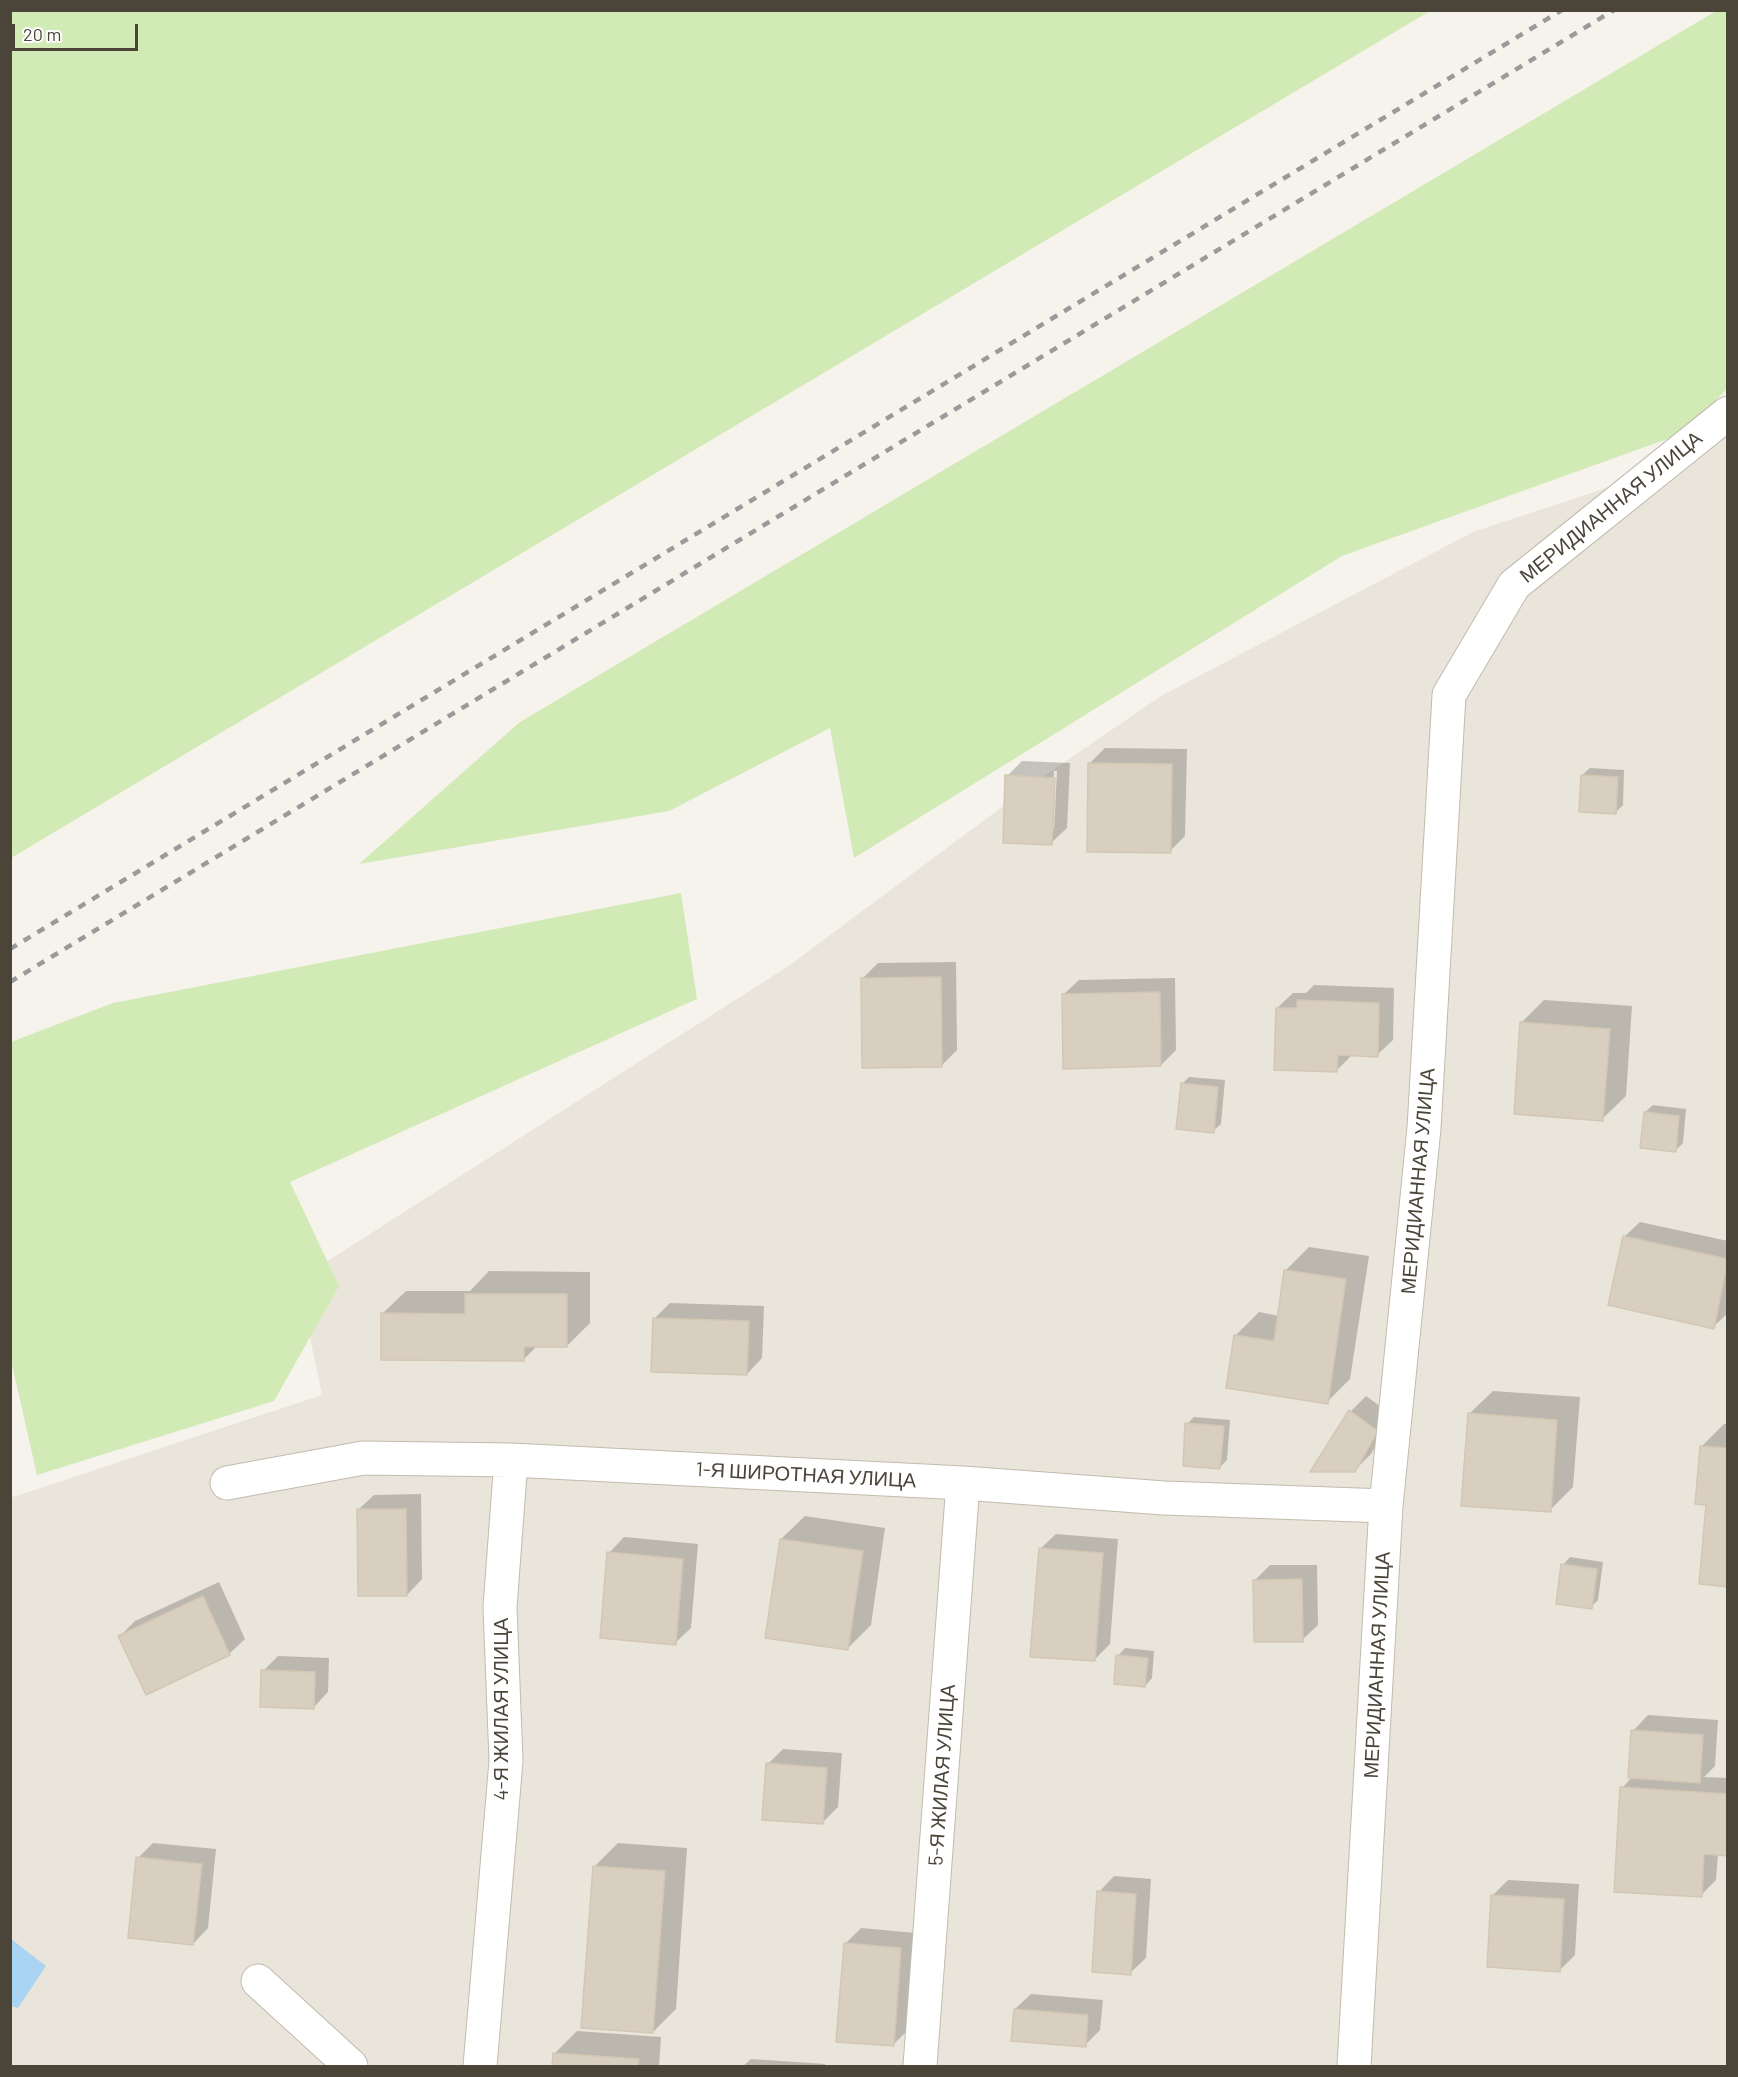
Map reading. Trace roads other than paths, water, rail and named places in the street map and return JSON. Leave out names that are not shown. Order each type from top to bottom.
[{"type":"street","name":"МЕРИДИАННАЯ УЛИЦА","points":[[1354,2067],[1386,1506],[1424,1128],[1449,695],[1514,585],[1728,413]]},
{"type":"street","name":"1-Я ШИРОТНАЯ УЛИЦА","points":[[227,1483],[363,1458],[511,1460],[963,1483],[1164,1498],[1386,1506]]},
{"type":"street","name":"4-Я ЖИЛАЯ УЛИЦА","points":[[480,2067],[506,1761],[500,1607],[511,1460]]},
{"type":"street","name":"5-Я ЖИЛАЯ УЛИЦА","points":[[920,2067],[963,1483]]},
{"type":"street","points":[[258,1981],[351,2067]]},
{"type":"water","points":[[11,1939],[46,1966],[18,2008],[11,2006]]},
{"type":"railway","points":[[10,949],[1562,10]]},
{"type":"railway","points":[[10,982],[1614,10]]}]
